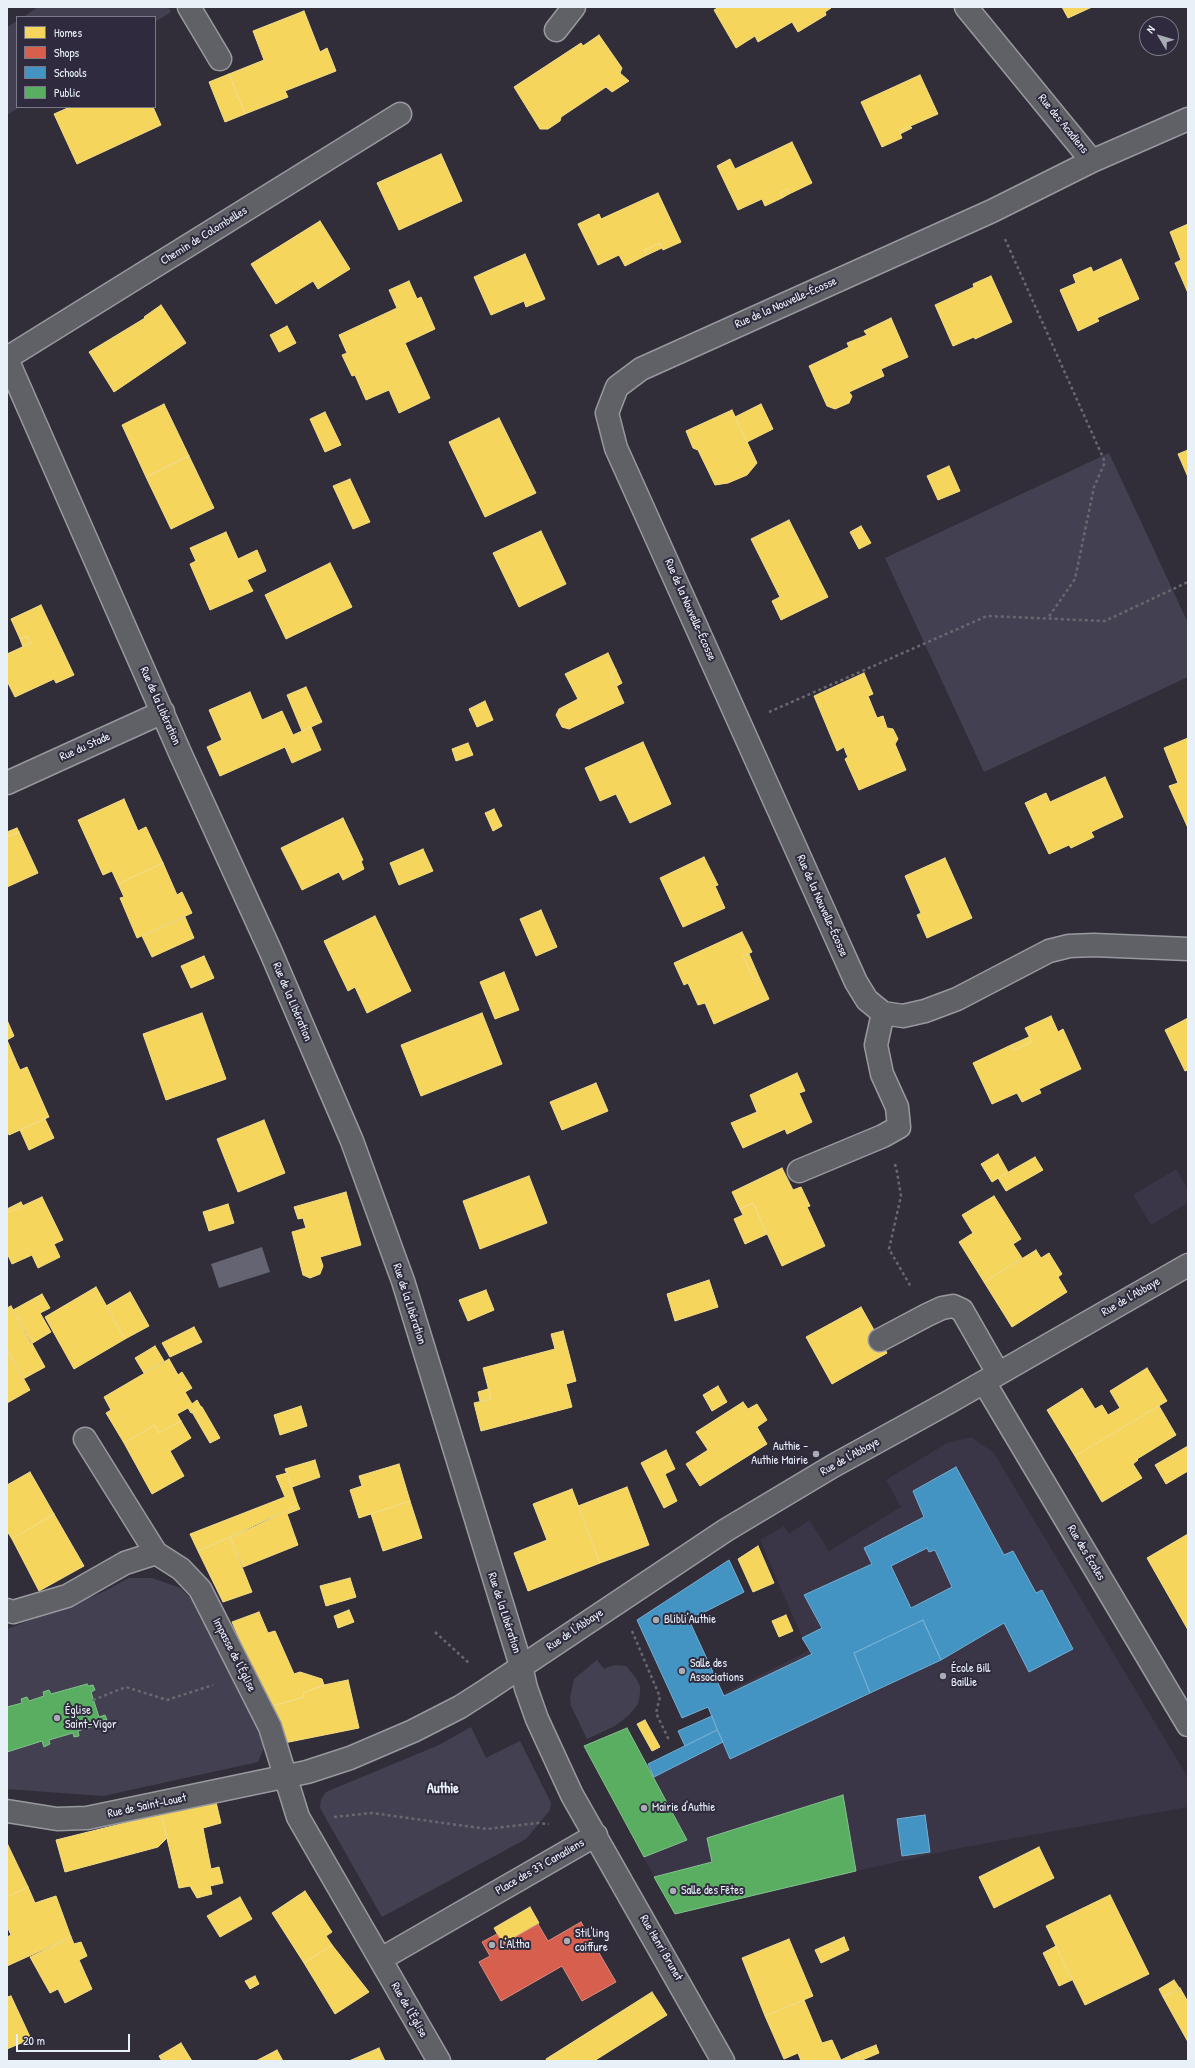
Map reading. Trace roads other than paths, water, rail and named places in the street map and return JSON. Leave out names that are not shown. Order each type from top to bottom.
[{"type":"street","points":[[189,7],[220,59]]},
{"type":"street","points":[[556,30],[574,7]]},
{"type":"street","name":"Rue des Acadiens","points":[[966,7],[1092,161],[1188,119]]},
{"type":"street","name":"Chemin de Colombelles","points":[[7,358],[400,114]]},
{"type":"street","name":"Rue de la Nouvelle-Écosse","points":[[883,1013],[867,1000],[856,982],[616,448],[607,413],[617,387],[641,369],[992,211],[1092,161]]},
{"type":"street","name":"Rue de la Libération","points":[[7,358],[162,712],[270,950],[352,1141],[403,1281],[521,1666]]},
{"type":"street","name":"Rue du Stade","points":[[7,783],[162,712]]},
{"type":"street","points":[[799,1171],[883,1136],[899,1127],[897,1107],[882,1074],[876,1045],[883,1013],[903,1016],[925,1011],[958,999],[1049,951],[1069,946],[1094,945],[1188,949]]},
{"type":"street","name":"Rue de l'Abbaye","points":[[521,1666],[726,1530],[832,1466],[1188,1265]]},
{"type":"street","name":"Rue des Écoles","points":[[880,1340],[942,1308],[953,1306],[962,1310],[991,1377],[1188,1725]]},
{"type":"street","name":"Impasse de l'Église","points":[[85,1439],[156,1553],[181,1568],[200,1589],[270,1727],[285,1776]]},
{"type":"street","points":[[7,1610],[13,1612],[67,1596],[125,1563],[156,1553]]},
{"type":"street","points":[[381,1959],[298,1817],[285,1776],[307,1772],[350,1758],[413,1731],[460,1707],[521,1666]]},
{"type":"street","name":"Place des 37 Canadiens","points":[[381,1959],[596,1835],[572,1795],[537,1719],[526,1688],[521,1666]]},
{"type":"street","name":"Rue de Saint-Louet","points":[[7,1811],[57,1819],[87,1818],[285,1776]]},
{"type":"street","name":"Rue Henri Brunet","points":[[596,1835],[724,2061]]},
{"type":"street","name":"Rue de l'Église","points":[[381,1959],[439,2061]]},
{"type":"water","points":[[262,1247],[270,1272],[219,1288],[211,1264]]},
{"type":"place","name":"Authie - Authie Mairie","points":[[816,1454]]},
{"type":"place","name":"Blibli'Authie","points":[[656,1620]]},
{"type":"place","name":"Salle des Associations","points":[[682,1671]]},
{"type":"place","name":"École Bill Baillie","points":[[943,1676]]},
{"type":"place","name":"Église Saint-Vigor","points":[[57,1718]]},
{"type":"place","name":"Mairie d'Authie","points":[[644,1808]]},
{"type":"place","name":"Salle des Fêtes","points":[[673,1891]]},
{"type":"place","name":"Stil'ling coiffure","points":[[567,1941]]},
{"type":"place","name":"L'Altha","points":[[492,1945]]},
{"type":"district","name":"Authie","points":[[443,1789]]}]
